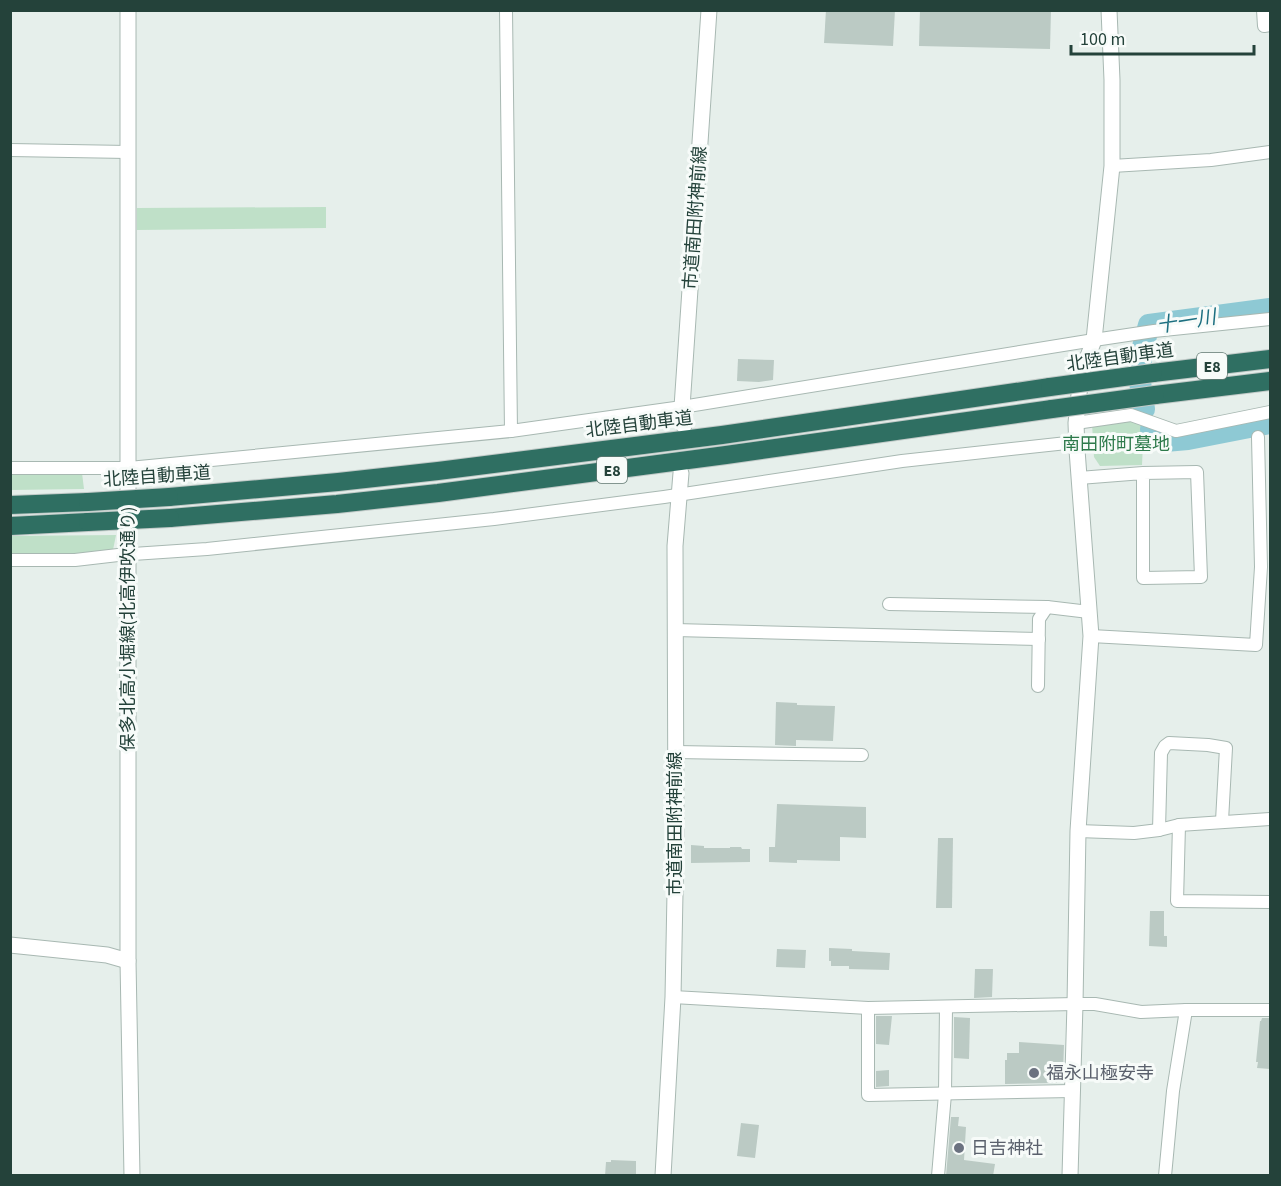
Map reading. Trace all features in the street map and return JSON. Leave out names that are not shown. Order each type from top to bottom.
[{"type":"highway","name":"北陸自動車道","points":[[10,505],[169,496],[438,471],[722,435],[1050,387],[1270,359]]},
{"type":"highway","name":"E8","points":[[10,526],[170,518],[338,504],[726,456],[1052,409],[1270,381]]},
{"type":"street","name":"保多北高小堀線(北高伊吹通り)","points":[[128,10],[129,961],[132,1176]]},
{"type":"street","points":[[506,10],[511,431]]},
{"type":"street","name":"市道南田附神前線","points":[[684,426],[682,408],[709,10]]},
{"type":"street","points":[[1070,1176],[1078,831],[1091,636],[1076,423],[1081,375],[1095,340],[1112,166],[1109,10]]},
{"type":"street","points":[[1263,10],[1264,26],[1270,25]]},
{"type":"street","points":[[10,150],[128,152]]},
{"type":"street","points":[[1112,166],[1210,160],[1270,152]]},
{"type":"street","points":[[10,468],[129,468],[511,431],[682,408],[1095,340],[1270,319]]},
{"type":"street","points":[[1076,423],[1131,415],[1176,431],[1270,412]]},
{"type":"street","points":[[1091,636],[1256,645],[1266,567],[1258,437]]},
{"type":"street","points":[[10,560],[75,560],[482,521],[679,495],[902,460],[1076,442]]},
{"type":"street","points":[[1079,478],[1143,473],[1197,472],[1201,577],[1143,578],[1143,473]]},
{"type":"street","name":"市道南田附神前線","points":[[663,1176],[673,997],[676,841],[675,546],[681,473]]},
{"type":"street","points":[[889,604],[1047,607],[1089,612]]},
{"type":"street","points":[[1038,686],[1039,619],[1047,607]]},
{"type":"street","points":[[675,630],[1039,639]]},
{"type":"street","points":[[1159,830],[1161,753],[1165,746],[1172,743],[1226,748],[1222,821]]},
{"type":"street","points":[[676,752],[862,755]]},
{"type":"street","points":[[1078,831],[1134,833],[1179,825],[1270,819]]},
{"type":"street","points":[[1179,825],[1177,902],[1270,902]]},
{"type":"street","points":[[10,945],[107,955],[129,961]]},
{"type":"street","points":[[673,997],[868,1008],[1095,1004],[1141,1012],[1270,1010]]},
{"type":"street","points":[[938,1176],[945,1094],[946,1007]]},
{"type":"street","points":[[868,1008],[868,1095],[1072,1091]]},
{"type":"street","points":[[1165,1176],[1173,1091],[1186,1010]]},
{"type":"green space","points":[[326,207],[326,228],[137,230],[137,208]]},
{"type":"green space","name":"南田附町墓地","points":[[1144,421],[1142,465],[1100,466],[1094,457],[1092,424]]},
{"type":"green space","points":[[82,473],[84,489],[11,490],[10,475]]},
{"type":"green space","points":[[116,535],[113,550],[71,558],[11,557],[11,536]]},
{"type":"building","points":[[826,10],[895,10],[893,46],[824,43]]},
{"type":"building","points":[[920,10],[1051,10],[1050,49],[919,46]]},
{"type":"building","points":[[738,359],[774,360],[773,380],[737,381]]},
{"type":"building","points":[[776,702],[835,706],[833,741],[796,740],[796,746],[775,745]]},
{"type":"building","points":[[777,804],[866,807],[866,838],[840,837],[840,861],[769,862],[769,847],[775,847]]},
{"type":"building","points":[[938,838],[953,838],[952,908],[936,908]]},
{"type":"building","points":[[691,845],[704,846],[704,848],[741,847],[750,849],[750,862],[691,863]]},
{"type":"building","points":[[1150,911],[1164,911],[1164,936],[1167,936],[1167,947],[1149,946]]},
{"type":"building","points":[[829,948],[890,953],[889,970],[831,966]]},
{"type":"building","points":[[777,949],[806,950],[805,968],[776,967]]},
{"type":"building","points":[[975,969],[993,969],[992,997],[974,998]]},
{"type":"building","points":[[876,1016],[892,1016],[889,1045],[876,1044]]},
{"type":"building","points":[[954,1017],[970,1018],[969,1059],[954,1058]]},
{"type":"building","points":[[1262,1018],[1270,1018],[1270,1069],[1257,1068],[1258,1062],[1256,1062]]},
{"type":"building","points":[[1019,1042],[1064,1045],[1063,1074],[1057,1077],[1057,1083],[1005,1084],[1007,1053],[1019,1053]]},
{"type":"building","points":[[889,1070],[889,1086],[876,1087],[876,1071]]},
{"type":"building","points":[[951,1117],[959,1117],[958,1126],[966,1127],[964,1160],[995,1164],[993,1176],[946,1176]]},
{"type":"building","points":[[741,1123],[759,1125],[755,1158],[737,1156]]},
{"type":"building","points":[[611,1160],[636,1161],[636,1176],[605,1176],[606,1162],[611,1162]]},
{"type":"waterway","name":"十一川","points":[[1144,409],[1140,382],[1141,354],[1149,325],[1270,309]]},
{"type":"waterway","name":"十一川","points":[[1151,429],[1165,441],[1188,439],[1270,423]]},
{"type":"place","name":"福永山極安寺","points":[[1034,1073]]},
{"type":"place","name":"日吉神社","points":[[959,1148]]}]
